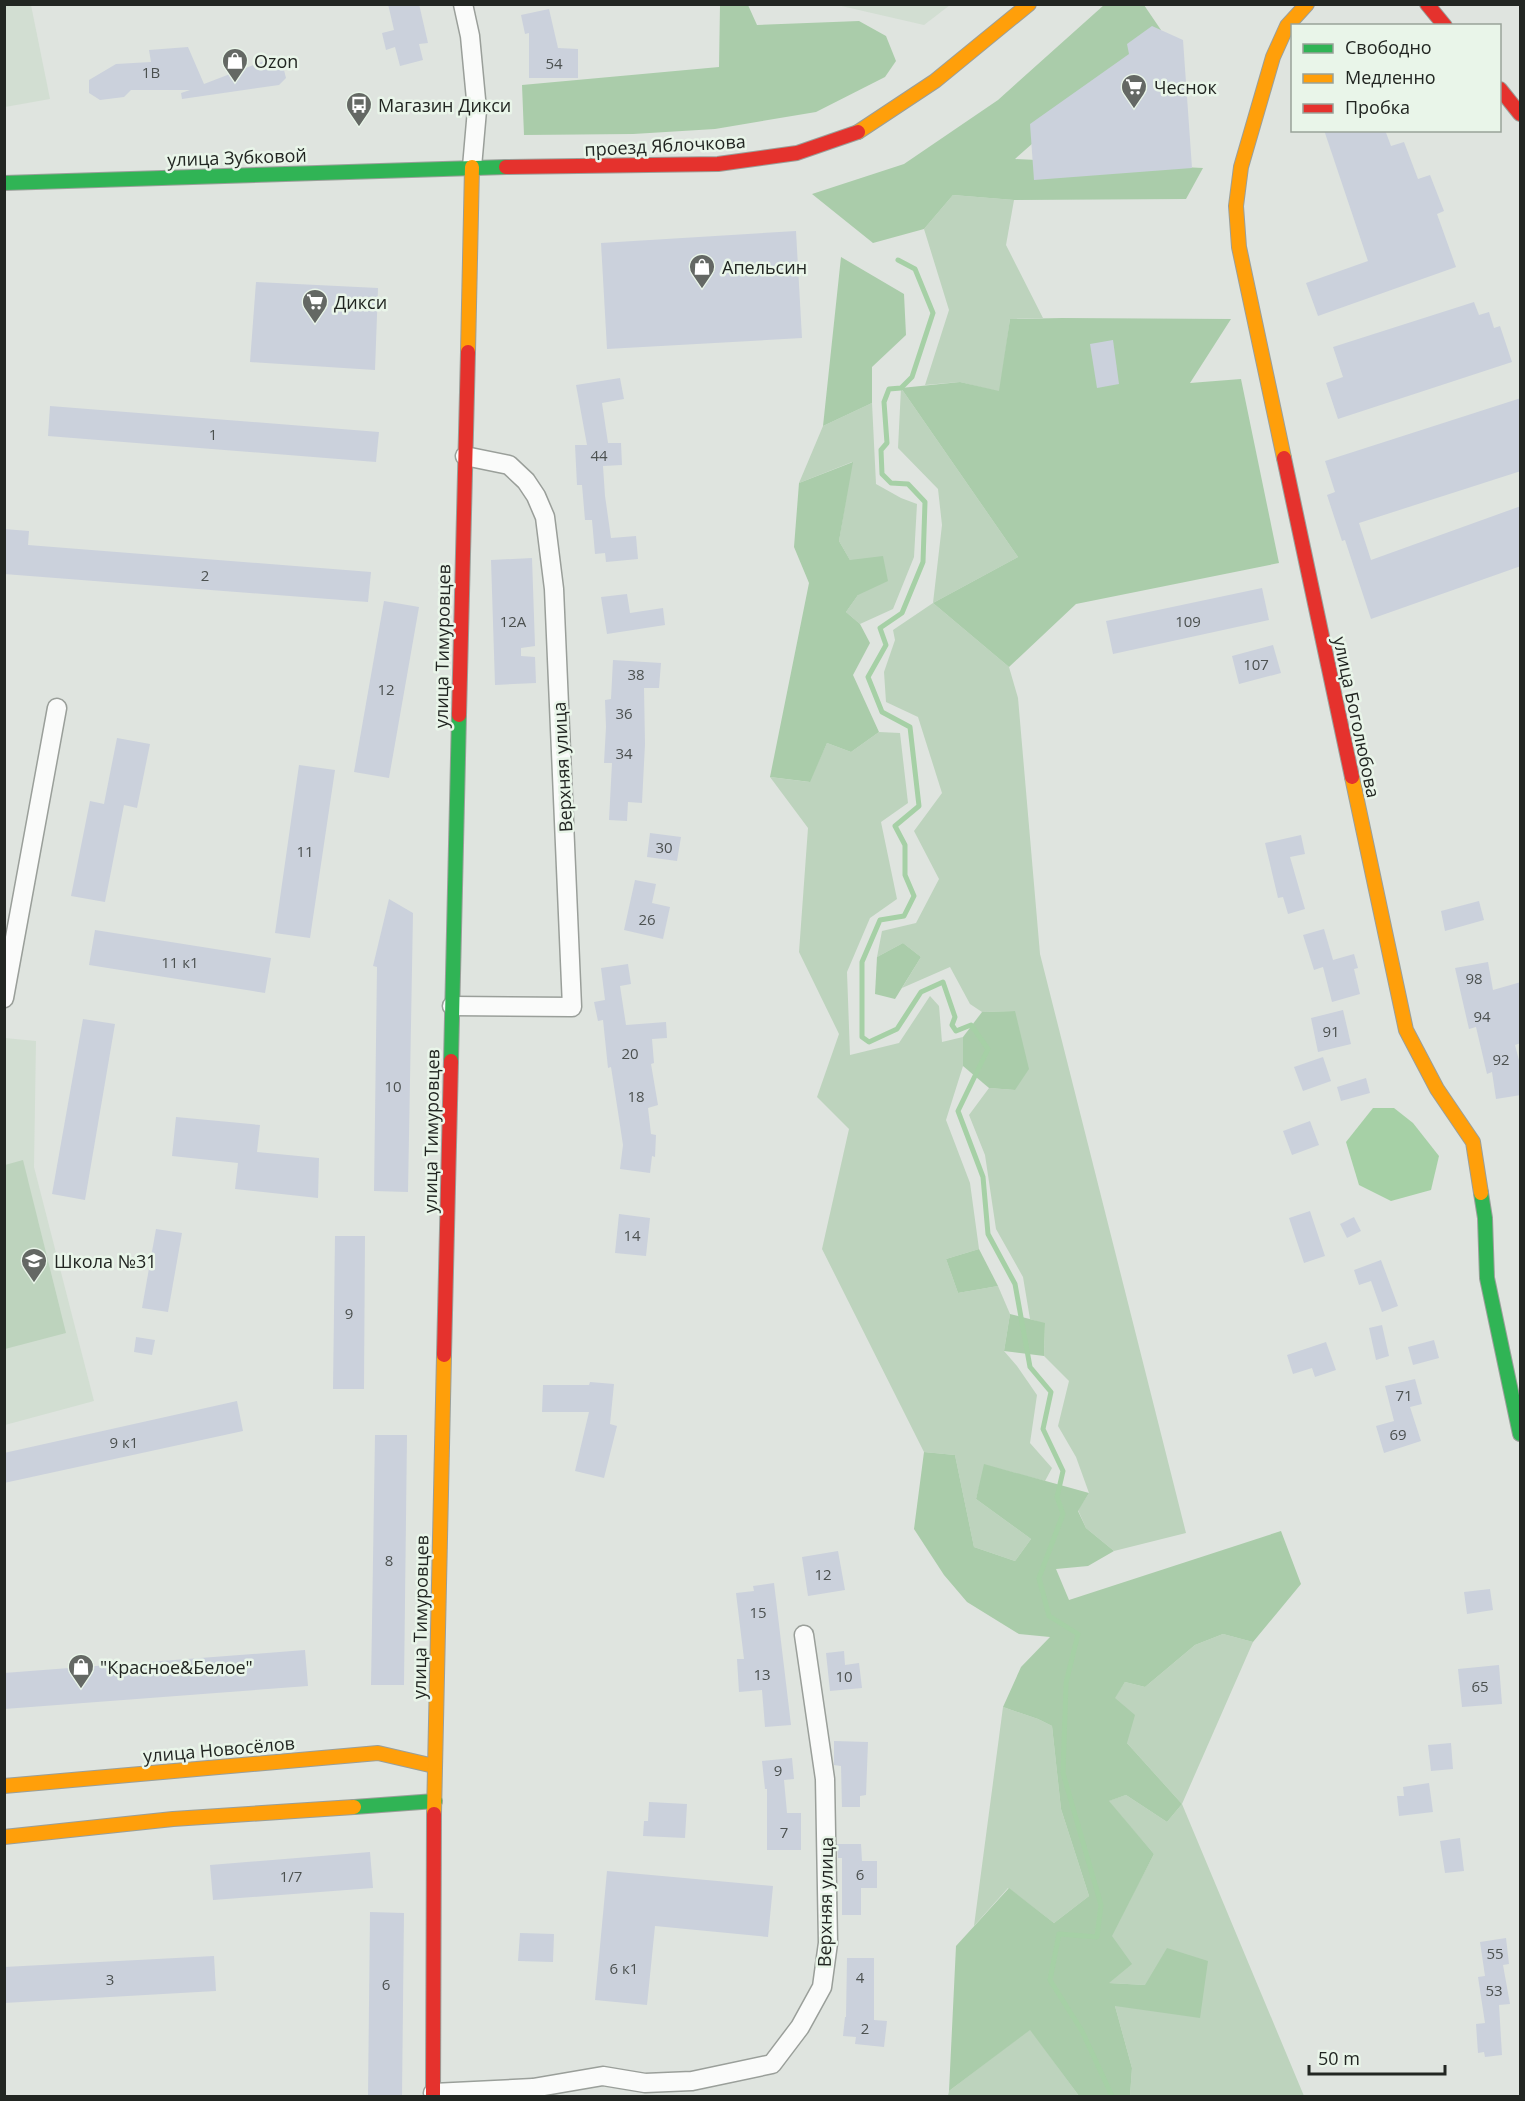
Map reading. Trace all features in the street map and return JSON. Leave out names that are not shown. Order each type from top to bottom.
[{"type":"street","points":[[463,4],[470,36],[477,110],[471,167]]},
{"type":"street","name":"проезд Яблочкова","points":[[471,167],[718,164],[797,153],[860,131],[935,81],[1029,4]]},
{"type":"street","name":"улица Боголюбова","points":[[1307,4],[1287,26],[1273,57],[1241,167],[1236,206],[1239,247],[1406,1030],[1437,1089],[1473,1142],[1485,1218],[1487,1278],[1521,1434]]},
{"type":"street","points":[[1427,4],[1443,24]]},
{"type":"street","points":[[1501,90],[1521,114]]},
{"type":"street","name":"улица Зубковой","points":[[4,183],[471,167]]},
{"type":"street","name":"улица Тимуровцев","points":[[433,2095],[434,1766],[471,167]]},
{"type":"street","name":"Верхняя улица","points":[[452,1006],[572,1007],[554,589],[545,517],[536,496],[526,481],[509,465],[465,456]]},
{"type":"street","points":[[4,998],[57,708]]},
{"type":"street","name":"Верхняя улица","points":[[433,2095],[533,2088],[603,2076],[645,2083],[692,2082],[772,2064],[800,2027],[822,1987],[828,1942],[825,1779],[804,1635]]},
{"type":"street","name":"улица Новосёлов","points":[[4,1786],[378,1753],[434,1766]]},
{"type":"street","points":[[4,1837],[173,1818],[435,1802]]},
{"type":"shaded area","points":[[5,4],[31,5],[50,99],[5,107]]},
{"type":"shaded area","points":[[720,5],[748,5],[757,25],[859,21],[886,36],[896,61],[885,77],[816,112],[715,129],[633,134],[524,135],[522,85],[719,67]]},
{"type":"shaded area","points":[[837,5],[950,5],[924,25]]},
{"type":"shaded area","points":[[1104,5],[1144,5],[1161,30],[1015,159],[1203,168],[1186,199],[1014,200],[953,195],[924,229],[873,243],[812,194],[904,164],[998,100]]},
{"type":"shaded area","points":[[953,195],[1014,200],[1006,245],[1043,318],[1010,319],[1000,392],[960,382],[925,385],[949,310],[924,229]]},
{"type":"shaded area","points":[[841,257],[904,294],[906,335],[872,367],[872,403],[823,426]]},
{"type":"shaded area","points":[[1010,319],[1231,319],[1190,383],[1241,379],[1279,563],[1076,604],[1009,667],[933,603],[1018,557],[901,388],[960,382],[999,391]]},
{"type":"shaded area","points":[[901,388],[1018,557],[933,603],[942,525],[938,489],[898,448]]},
{"type":"shaded area","points":[[872,403],[876,484],[917,504],[914,557],[893,609],[860,624],[846,612],[858,595],[850,560],[839,541],[852,462],[799,483],[823,426]]},
{"type":"shaded area","points":[[853,462],[839,541],[850,560],[883,556],[888,581],[858,595],[846,612],[860,624],[870,643],[853,675],[879,732],[851,752],[827,743],[810,782],[770,777],[809,583],[794,547],[799,483]]},
{"type":"shaded area","points":[[933,603],[1009,667],[1018,698],[1040,954],[1186,1533],[1114,1551],[1086,1528],[1078,1510],[1089,1493],[1076,1457],[1058,1426],[1069,1381],[1044,1356],[1045,1324],[1030,1319],[1023,1277],[996,1229],[985,1155],[969,1115],[989,1088],[1015,1090],[1015,1011],[982,1012],[970,1004],[950,967],[902,988],[921,957],[903,943],[877,957],[882,931],[916,923],[939,879],[914,831],[942,793],[918,717],[886,702],[884,672],[895,640],[893,630]]},
{"type":"shaded area","points":[[879,732],[900,733],[908,803],[881,822],[897,899],[870,918],[847,972],[850,1055],[899,1043],[930,996],[939,1006],[942,1042],[963,1037],[963,1066],[946,1120],[970,1183],[979,1249],[946,1259],[958,1293],[998,1286],[1010,1314],[1004,1351],[1037,1395],[1030,1443],[1052,1468],[1045,1481],[985,1465],[976,1499],[1031,1539],[1015,1561],[974,1547],[955,1455],[924,1452],[822,1249],[849,1129],[817,1097],[839,1034],[799,952],[808,828],[770,777],[809,782],[827,743],[851,752]]},
{"type":"shaded area","points":[[903,943],[921,957],[895,999],[875,994],[877,957]]},
{"type":"shaded area","points":[[1015,1011],[1029,1069],[1015,1090],[989,1088],[963,1066],[963,1037],[982,1012]]},
{"type":"shaded area","name":"Школа №31","points":[[5,1038],[36,1041],[34,1167],[94,1401],[5,1425]]},
{"type":"shaded area","points":[[1373,1108],[1394,1108],[1413,1123],[1439,1156],[1431,1190],[1391,1201],[1359,1185],[1346,1142]]},
{"type":"shaded area","points":[[23,1160],[66,1333],[5,1349],[5,1165]]},
{"type":"shaded area","points":[[979,1249],[998,1286],[958,1293],[946,1259]]},
{"type":"shaded area","points":[[1010,1314],[1045,1323],[1044,1356],[1004,1351]]},
{"type":"shaded area","points":[[924,1452],[955,1455],[974,1547],[1015,1561],[1031,1539],[976,1499],[984,1464],[1089,1493],[1078,1511],[1086,1528],[1114,1551],[1088,1566],[1056,1569],[1069,1600],[1281,1531],[1301,1584],[1253,1642],[1223,1634],[1195,1645],[1145,1687],[1125,1682],[1115,1698],[1135,1715],[1127,1743],[1182,1804],[1167,1822],[1126,1795],[1109,1801],[1154,1854],[1112,1936],[1132,1964],[1109,1983],[1145,1985],[1167,1948],[1208,1961],[1200,2018],[1115,2006],[1132,2068],[1130,2096],[1079,2096],[1030,2030],[949,2091],[956,1946],[1009,1888],[1054,1923],[1089,1896],[1061,1809],[1052,1726],[1003,1707],[1021,1667],[1050,1637],[1019,1634],[967,1602],[944,1575],[914,1529]]},
{"type":"shaded area","points":[[1223,1634],[1253,1642],[1182,1804],[1127,1743],[1114,1698],[1125,1682],[1145,1687],[1195,1645]]},
{"type":"shaded area","points":[[1003,1707],[1052,1726],[1061,1809],[1089,1896],[1054,1923],[1008,1888],[974,1926]]},
{"type":"shaded area","points":[[1126,1795],[1167,1822],[1182,1804],[1304,2096],[1130,2096],[1132,2068],[1115,2006],[1145,1985],[1109,1983],[1111,1936],[1154,1854],[1108,1801]]},
{"type":"shaded area","points":[[1030,2029],[1079,2096],[948,2096],[949,2091]]},
{"type":"building","points":[[388,4],[419,4],[428,43],[419,44],[423,60],[400,66],[395,47],[386,50],[382,33],[394,30]]},
{"type":"building","points":[[549,9],[558,48],[578,49],[578,78],[529,78],[529,33],[525,34],[521,15]]},
{"type":"building","points":[[1152,26],[1183,40],[1192,168],[1034,180],[1030,124],[1129,54],[1127,44]]},
{"type":"building","points":[[188,47],[204,84],[277,56],[286,78],[279,85],[182,99],[181,93],[190,90],[131,90],[124,97],[100,100],[89,93],[89,80],[116,64],[151,62],[149,50]]},
{"type":"building","points":[[1325,132],[1386,132],[1391,146],[1404,142],[1418,179],[1430,175],[1444,211],[1437,214],[1456,267],[1318,316],[1306,283],[1368,261]]},
{"type":"building","name":"Апельсин","points":[[796,231],[802,338],[607,349],[601,243]]},
{"type":"building","name":"Дикси","points":[[256,282],[378,288],[375,370],[250,362]]},
{"type":"building","points":[[1474,302],[1479,315],[1489,312],[1494,328],[1500,326],[1512,362],[1338,419],[1326,383],[1343,377],[1333,347]]},
{"type":"building","points":[[1113,340],[1119,384],[1097,388],[1090,344]]},
{"type":"building","points":[[620,378],[624,399],[602,403],[608,443],[621,443],[622,465],[603,466],[605,496],[611,538],[636,536],[638,559],[606,562],[605,553],[595,554],[592,520],[585,520],[582,485],[577,485],[575,445],[587,445],[576,385]]},
{"type":"building","points":[[1521,398],[1521,471],[1359,523],[1371,560],[1521,506],[1521,566],[1371,619],[1345,540],[1342,541],[1327,495],[1335,492],[1325,461]]},
{"type":"building","points":[[50,406],[379,432],[376,462],[48,436]]},
{"type":"building","points":[[4,529],[29,531],[28,545],[371,572],[368,602],[4,574]]},
{"type":"building","points":[[532,558],[535,646],[521,648],[521,656],[535,657],[536,683],[495,685],[491,560]]},
{"type":"building","points":[[1262,588],[1269,620],[1113,654],[1106,621]]},
{"type":"building","points":[[627,594],[630,613],[663,608],[665,625],[607,634],[601,597]]},
{"type":"building","points":[[384,601],[419,607],[389,778],[354,772]]},
{"type":"building","points":[[1273,645],[1281,673],[1239,684],[1232,656]]},
{"type":"building","points":[[613,660],[661,663],[659,688],[644,688],[645,744],[642,803],[628,802],[627,821],[609,820],[612,763],[604,763],[605,700],[611,699]]},
{"type":"building","points":[[117,738],[150,744],[137,808],[124,805],[105,902],[71,896],[90,801],[104,804]]},
{"type":"building","points":[[299,765],[335,770],[310,938],[275,933]]},
{"type":"building","points":[[650,833],[681,837],[677,861],[647,857]]},
{"type":"building","points":[[1301,835],[1305,854],[1290,857],[1305,909],[1288,914],[1283,897],[1278,898],[1265,843]]},
{"type":"building","points":[[635,880],[656,884],[652,903],[670,907],[663,939],[624,930]]},
{"type":"building","points":[[389,899],[413,913],[408,1192],[374,1191],[377,967],[373,966]]},
{"type":"building","points":[[1479,901],[1484,920],[1445,931],[1441,911]]},
{"type":"building","points":[[1324,929],[1333,960],[1354,954],[1358,968],[1354,969],[1360,994],[1332,1002],[1323,967],[1314,970],[1303,935]]},
{"type":"building","points":[[95,930],[271,958],[265,993],[89,965]]},
{"type":"building","points":[[1488,962],[1493,990],[1521,982],[1521,1043],[1515,1045],[1521,1068],[1521,1095],[1496,1099],[1492,1072],[1487,1074],[1476,1027],[1469,1029],[1455,968]]},
{"type":"building","points":[[628,964],[631,984],[620,986],[626,1025],[666,1022],[667,1038],[652,1039],[654,1063],[651,1064],[658,1105],[648,1108],[651,1134],[656,1135],[655,1157],[652,1156],[650,1173],[620,1169],[623,1145],[611,1067],[608,1068],[603,1020],[598,1021],[594,1002],[605,1000],[601,968]]},
{"type":"building","points":[[1343,1010],[1351,1044],[1318,1052],[1311,1018]]},
{"type":"building","points":[[83,1019],[115,1024],[85,1200],[52,1194]]},
{"type":"building","points":[[1323,1057],[1331,1081],[1303,1091],[1294,1067]]},
{"type":"building","points":[[1366,1078],[1370,1093],[1341,1101],[1337,1087]]},
{"type":"building","points":[[176,1117],[260,1125],[257,1152],[319,1158],[318,1198],[235,1189],[238,1163],[172,1156]]},
{"type":"building","points":[[1310,1121],[1319,1145],[1292,1155],[1283,1131]]},
{"type":"building","points":[[1310,1211],[1325,1256],[1304,1263],[1289,1218]]},
{"type":"building","points":[[619,1214],[650,1218],[646,1256],[615,1253]]},
{"type":"building","points":[[1354,1217],[1361,1231],[1347,1238],[1340,1224]]},
{"type":"building","points":[[156,1229],[182,1233],[168,1312],[142,1308]]},
{"type":"building","points":[[335,1236],[365,1236],[364,1389],[333,1389]]},
{"type":"building","points":[[1381,1260],[1398,1306],[1382,1312],[1371,1281],[1359,1285],[1354,1270]]},
{"type":"building","points":[[1382,1325],[1389,1356],[1376,1360],[1369,1328]]},
{"type":"building","points":[[136,1337],[155,1340],[152,1355],[134,1352]]},
{"type":"building","points":[[1434,1340],[1439,1358],[1413,1365],[1408,1347]]},
{"type":"building","points":[[1326,1342],[1336,1370],[1315,1377],[1312,1368],[1293,1374],[1287,1355]]},
{"type":"building","points":[[1415,1379],[1422,1404],[1410,1407],[1421,1441],[1384,1453],[1376,1426],[1394,1421],[1385,1386]]},
{"type":"building","points":[[590,1382],[614,1384],[610,1424],[617,1426],[604,1478],[575,1471],[589,1412],[542,1412],[543,1385],[589,1385]]},
{"type":"building","points":[[237,1401],[243,1431],[4,1483],[4,1453]]},
{"type":"building","points":[[375,1435],[407,1435],[404,1685],[371,1685]]},
{"type":"building","points":[[838,1551],[845,1590],[808,1596],[802,1557]]},
{"type":"building","points":[[774,1583],[791,1725],[765,1727],[762,1690],[739,1692],[737,1659],[744,1659],[736,1593],[754,1591],[753,1586]]},
{"type":"building","points":[[1490,1589],[1493,1610],[1467,1614],[1464,1592]]},
{"type":"building","points":[[305,1650],[308,1686],[4,1709],[4,1673]]},
{"type":"building","points":[[844,1651],[845,1665],[859,1663],[862,1688],[830,1691],[826,1653]]},
{"type":"building","points":[[1499,1665],[1502,1704],[1462,1707],[1458,1669]]},
{"type":"building","points":[[834,1741],[868,1742],[866,1795],[860,1796],[860,1807],[842,1807],[841,1766],[834,1765]]},
{"type":"building","points":[[1451,1743],[1453,1769],[1431,1771],[1428,1745]]},
{"type":"building","points":[[792,1758],[794,1779],[784,1780],[787,1813],[801,1813],[801,1850],[767,1850],[767,1789],[765,1789],[762,1761]]},
{"type":"building","points":[[1429,1783],[1433,1812],[1399,1816],[1397,1796],[1404,1796],[1403,1787]]},
{"type":"building","points":[[649,1802],[687,1804],[685,1838],[643,1836],[644,1821],[648,1821]]},
{"type":"building","points":[[1460,1838],[1464,1871],[1445,1873],[1440,1841]]},
{"type":"building","points":[[837,1844],[861,1844],[862,1861],[877,1861],[877,1888],[861,1888],[861,1915],[842,1915],[842,1858],[838,1858]]},
{"type":"building","points":[[370,1852],[373,1888],[213,1900],[210,1865]]},
{"type":"building","points":[[607,1871],[773,1886],[768,1937],[655,1926],[647,2005],[595,2000]]},
{"type":"building","points":[[370,1912],[404,1913],[402,2097],[368,2097]]},
{"type":"building","points":[[520,1933],[554,1934],[553,1962],[518,1961]]},
{"type":"building","points":[[1506,1938],[1509,1964],[1503,1965],[1510,2004],[1499,2005],[1502,2055],[1485,2057],[1484,2052],[1478,2053],[1476,2024],[1485,2023],[1478,1977],[1485,1976],[1480,1942]]},
{"type":"building","points":[[214,1956],[216,1991],[4,2003],[4,1967]]},
{"type":"building","points":[[847,1958],[874,1958],[874,2020],[887,2021],[884,2047],[855,2044],[856,2037],[843,2036],[846,2017]]},
{"type":"waterway","points":[[898,260],[915,269],[933,313],[912,377],[901,388],[889,389],[884,402],[887,443],[881,450],[882,474],[891,483],[908,484],[925,502],[923,562],[902,613],[880,628],[886,645],[868,677],[882,712],[910,727],[919,806],[895,826],[905,845],[905,875],[914,896],[904,916],[880,920],[862,962],[862,1037],[869,1042],[897,1029],[921,992],[943,982],[955,1017],[952,1025],[956,1031],[971,1025],[988,1049],[958,1111],[983,1177],[988,1234],[1015,1284],[1030,1367],[1051,1392],[1043,1429],[1063,1471],[1057,1497],[1063,1514],[1039,1578],[1049,1616],[1078,1634],[1066,1683],[1063,1773],[1101,1905],[1097,1937],[1059,1934],[1050,1980],[1082,2031],[1112,2096]]},
{"type":"traffic: fast","points":[[4,183],[506,167]]},
{"type":"traffic: fast","points":[[451,1061],[459,715]]},
{"type":"traffic: fast","points":[[1481,1193],[1485,1218],[1487,1278],[1520,1434]]},
{"type":"traffic: fast","points":[[354,1807],[435,1801]]},
{"type":"traffic: slow","points":[[858,132],[935,81],[1029,4]]},
{"type":"traffic: slow","points":[[1284,458],[1239,247],[1236,206],[1241,167],[1273,57],[1287,26],[1307,4]]},
{"type":"traffic: slow","points":[[468,352],[472,167]]},
{"type":"traffic: slow","points":[[1352,777],[1406,1030],[1437,1089],[1473,1142],[1481,1193]]},
{"type":"traffic: slow","points":[[434,1814],[444,1355]]},
{"type":"traffic: slow","points":[[4,1786],[378,1753],[434,1766]]},
{"type":"traffic: slow","points":[[4,1837],[173,1819],[354,1807]]},
{"type":"traffic: jam","points":[[1427,4],[1443,24]]},
{"type":"traffic: jam","points":[[1501,90],[1520,114]]},
{"type":"traffic: jam","points":[[506,167],[718,164],[797,153],[858,132]]},
{"type":"traffic: jam","points":[[459,715],[468,352]]},
{"type":"traffic: jam","points":[[1284,458],[1352,777]]},
{"type":"traffic: jam","points":[[444,1355],[451,1061]]},
{"type":"traffic: jam","points":[[433,2096],[434,1814]]},
{"type":"place","name":"Ozon","points":[[235,84]]},
{"type":"place","name":"Чеснок","points":[[1134,110]]},
{"type":"place","name":"Магазин Дикси","points":[[359,128]]},
{"type":"place","name":"Апельсин","points":[[702,290]]},
{"type":"place","name":"Дикси","points":[[315,325]]},
{"type":"place","name":"Школа №31","points":[[34,1284]]},
{"type":"place","name":"\"Красное&Белое\"","points":[[81,1690]]}]
